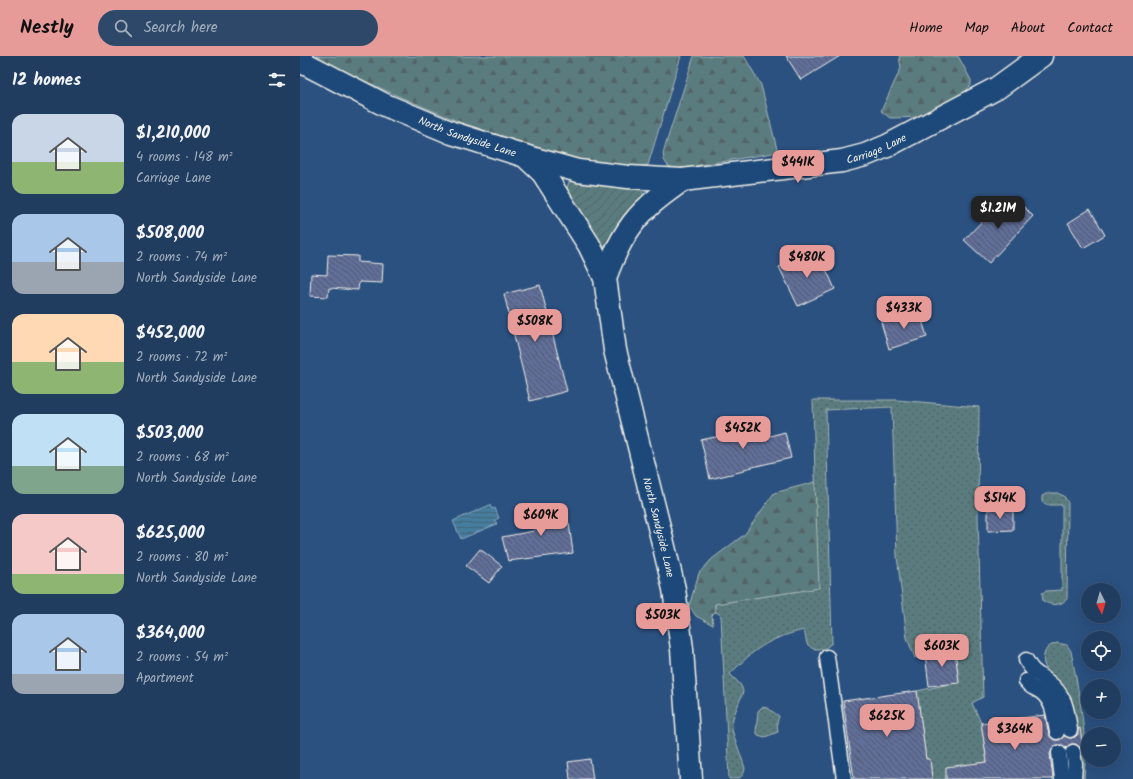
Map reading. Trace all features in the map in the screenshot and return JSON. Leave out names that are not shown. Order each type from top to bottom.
[{"type":"street","name":"Carriage Lane","points":[[525,156],[578,171],[628,177],[682,180],[842,161],[865,156],[887,146],[997,88],[1041,56]]},
{"type":"street","name":"North Sandyside Lane","points":[[300,61],[386,105],[452,133],[525,156],[543,173],[589,244],[605,278],[615,350],[674,589],[682,649],[691,779]]},
{"type":"street","name":"North Sandyside Lane","points":[[605,278],[614,253],[627,231],[647,207],[682,180]]},
{"type":"lane","points":[[827,657],[844,779]]},
{"type":"lane","points":[[1026,660],[1033,672],[1052,685],[1064,700],[1064,731],[1050,701],[1043,693],[1028,685],[1026,681]]},
{"type":"lane","points":[[1062,779],[1066,752],[1075,764],[1074,779]]},
{"type":"green space","points":[[309,56],[681,56],[648,165],[633,167],[573,159],[462,123]]},
{"type":"green space","points":[[694,56],[744,56],[761,85],[777,149],[773,153],[678,169],[668,166],[664,160],[663,153]]},
{"type":"green space","points":[[899,56],[958,56],[971,80],[971,85],[966,91],[924,117],[890,118],[881,111],[901,68]]},
{"type":"green space","points":[[571,180],[581,180],[643,189],[643,197],[606,246],[598,245],[568,192],[567,189]]},
{"type":"green space","points":[[813,400],[897,400],[979,407],[978,517],[983,697],[972,703],[981,723],[987,762],[978,763],[980,779],[932,779],[930,759],[926,759],[917,691],[959,682],[955,651],[925,654],[915,658],[907,638],[897,556],[892,407],[826,410],[832,643],[824,649],[813,649],[807,644],[804,630],[791,633],[771,641],[755,651],[730,674],[740,684],[743,692],[733,718],[732,730],[745,768],[742,776],[735,779],[729,779],[721,616],[715,612],[715,604],[818,588]]},
{"type":"green space","points":[[815,482],[819,588],[715,604],[715,612],[712,615],[713,625],[696,616],[689,606],[699,573],[712,559],[745,534],[774,493]]},
{"type":"green space","points":[[1048,493],[1057,493],[1064,496],[1068,503],[1067,599],[1062,603],[1056,604],[1050,604],[1043,601],[1042,593],[1046,591],[1062,590],[1062,505],[1047,505],[1042,502],[1042,496]]},
{"type":"green space","points":[[1057,643],[1067,645],[1071,651],[1084,727],[1081,727],[1081,736],[1080,729],[1077,729],[1074,711],[1069,697],[1064,688],[1050,674],[1044,664],[1043,658],[1046,650],[1050,646]]},
{"type":"green space","points":[[762,707],[767,708],[779,716],[777,723],[778,732],[765,737],[758,735],[756,731],[758,711]]},
{"type":"green space","points":[[1081,759],[1081,767],[1085,767],[1084,779],[1080,779]]},
{"type":"water","points":[[490,505],[492,509],[495,508],[499,518],[495,520],[497,524],[461,539],[453,521]]},
{"type":"building","points":[[786,56],[840,56],[801,80]]},
{"type":"building","points":[[1014,197],[1033,216],[989,263],[964,240],[991,212],[995,216]]},
{"type":"building","points":[[1090,209],[1105,235],[1083,248],[1068,223]]},
{"type":"building","points":[[813,252],[821,269],[825,267],[835,289],[798,306],[779,267]]},
{"type":"building","points":[[328,255],[358,256],[358,262],[383,264],[382,283],[359,282],[358,290],[329,288],[328,297],[310,296],[311,274],[327,275]]},
{"type":"building","points":[[540,285],[567,391],[530,401],[504,294]]},
{"type":"building","points":[[919,310],[927,337],[889,349],[881,322]]},
{"type":"building","points":[[754,417],[759,439],[785,432],[791,458],[710,479],[701,440],[734,433],[731,423]]},
{"type":"building","points":[[559,504],[563,524],[569,523],[573,553],[508,561],[502,537],[534,531],[530,510]]},
{"type":"building","points":[[1013,508],[1013,530],[988,531],[988,509]]},
{"type":"building","points":[[480,549],[502,566],[489,583],[466,566]]},
{"type":"building","points":[[955,651],[959,683],[929,686],[925,654]]},
{"type":"building","points":[[917,691],[926,759],[930,759],[932,779],[854,779],[843,701]]},
{"type":"building","points":[[1045,715],[1049,734],[1054,740],[1059,740],[1064,736],[1071,738],[1075,737],[1078,734],[1078,729],[1080,728],[1081,748],[1076,744],[1071,744],[1066,748],[1063,745],[1054,746],[1050,754],[1053,779],[946,779],[946,767],[987,762],[981,723]]},
{"type":"building","points":[[590,759],[593,779],[570,779],[568,762]]}]
